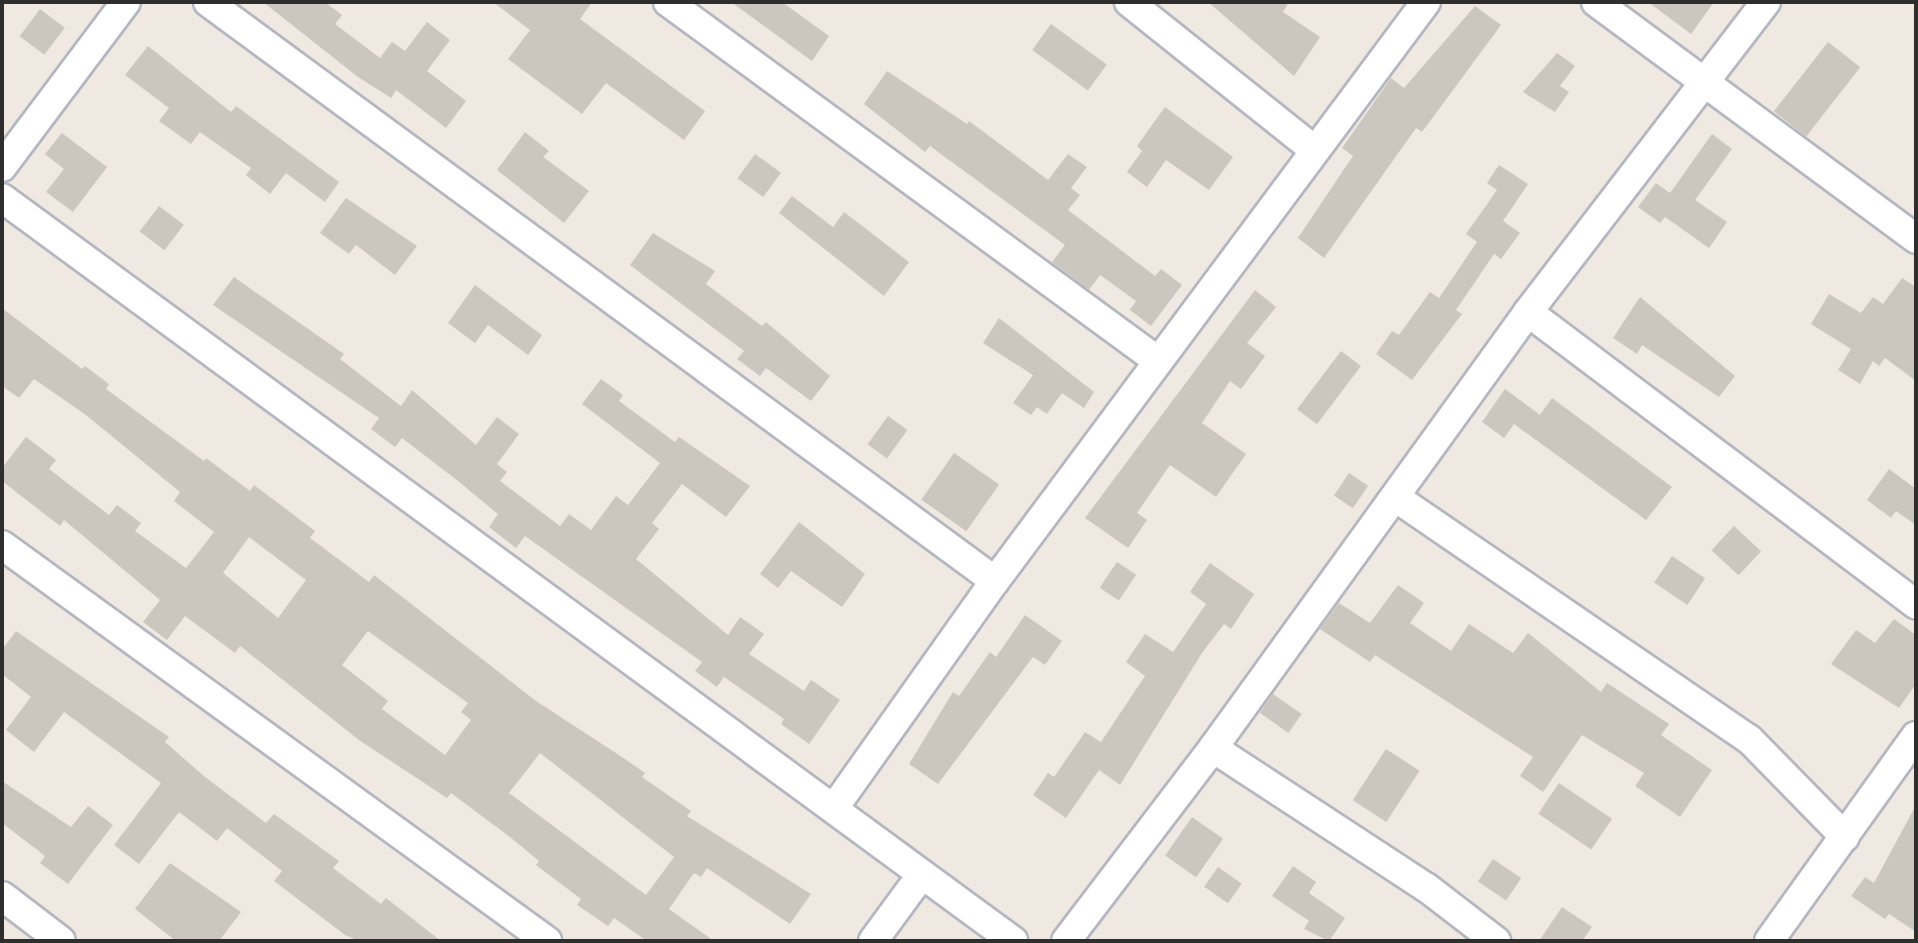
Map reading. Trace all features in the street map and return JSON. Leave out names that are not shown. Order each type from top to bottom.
[{"type":"street","points":[[2,167],[126,2]]},
{"type":"street","points":[[208,2],[995,581]]},
{"type":"street","points":[[668,2],[1158,361]]},
{"type":"street","points":[[1129,2],[1313,149]]},
{"type":"street","points":[[834,808],[995,581],[1313,149],[1426,2]]},
{"type":"street","points":[[1596,2],[1916,239]]},
{"type":"street","points":[[1066,941],[1213,748],[1528,312],[1766,2]]},
{"type":"street","points":[[2,198],[834,808],[920,877],[1013,941]]},
{"type":"street","points":[[1528,312],[1916,604]]},
{"type":"street","points":[[1395,497],[1749,739],[1845,837]]},
{"type":"street","points":[[2,545],[547,941]]},
{"type":"street","points":[[1769,941],[1916,736]]},
{"type":"street","points":[[1213,748],[1427,888],[1496,941]]},
{"type":"street","points":[[873,941],[920,877]]},
{"type":"street","points":[[2,896],[61,941]]},
{"type":"building","points":[[263,2],[325,2],[342,15],[335,24],[380,58],[392,42],[405,51],[427,22],[450,40],[427,71],[466,101],[446,128],[396,90],[391,98],[358,77]]},
{"type":"building","points":[[493,2],[592,2],[580,19],[705,111],[684,140],[606,83],[582,114],[508,59],[530,30]]},
{"type":"building","points":[[731,2],[782,2],[829,36],[812,61]]},
{"type":"building","points":[[1208,2],[1289,2],[1283,12],[1320,37],[1294,76]]},
{"type":"building","points":[[1648,2],[1714,2],[1691,34]]},
{"type":"building","points":[[1475,6],[1501,25],[1422,132],[1416,128],[1324,258],[1298,238],[1353,156],[1342,148],[1391,78],[1404,88]]},
{"type":"building","points":[[40,9],[65,28],[44,55],[20,36]]},
{"type":"building","points":[[1051,24],[1107,65],[1088,90],[1032,50]]},
{"type":"building","points":[[1828,42],[1860,67],[1806,137],[1774,111]]},
{"type":"building","points":[[148,46],[231,112],[236,106],[339,182],[325,202],[286,173],[270,194],[246,175],[251,168],[200,132],[191,144],[159,121],[169,108],[125,75]]},
{"type":"building","points":[[1557,53],[1575,66],[1560,86],[1569,92],[1555,112],[1523,92]]},
{"type":"building","points":[[887,71],[967,124],[969,121],[1048,180],[1068,154],[1087,167],[1071,188],[1080,195],[1068,210],[1155,276],[1161,269],[1182,285],[1151,326],[1130,310],[1136,301],[1100,275],[1089,290],[1052,262],[1065,245],[930,146],[925,152],[864,104]]},
{"type":"building","points":[[1165,107],[1233,157],[1209,190],[1166,160],[1147,187],[1127,172],[1142,151],[1137,146]]},
{"type":"building","points":[[525,132],[549,151],[543,157],[589,191],[564,223],[497,170]]},
{"type":"building","points":[[62,133],[107,167],[73,212],[46,192],[64,169],[45,154]]},
{"type":"building","points":[[1712,134],[1732,149],[1695,200],[1727,222],[1709,248],[1665,217],[1660,223],[1638,207],[1656,183],[1670,193]]},
{"type":"building","points":[[755,154],[781,173],[763,197],[737,178]]},
{"type":"building","points":[[1499,165],[1528,184],[1503,221],[1520,233],[1501,259],[1494,254],[1456,310],[1462,314],[1412,380],[1376,354],[1392,331],[1399,335],[1430,292],[1439,298],[1477,242],[1466,234],[1497,190],[1487,183]]},
{"type":"building","points":[[792,196],[833,227],[844,212],[909,262],[884,296],[779,213]]},
{"type":"building","points":[[346,198],[417,246],[395,275],[356,245],[349,254],[320,233]]},
{"type":"building","points":[[159,206],[184,225],[164,250],[140,232]]},
{"type":"building","points":[[653,233],[715,271],[706,284],[762,326],[766,322],[830,376],[811,401],[766,368],[760,376],[737,359],[744,351],[630,265]]},
{"type":"building","points":[[234,277],[344,354],[340,359],[401,406],[412,390],[476,445],[497,417],[519,434],[497,464],[507,472],[500,481],[560,526],[569,514],[591,530],[616,496],[628,505],[660,463],[582,404],[601,379],[623,395],[619,401],[675,442],[679,437],[750,486],[726,517],[682,484],[652,523],[659,529],[636,559],[728,635],[740,617],[764,634],[749,654],[804,691],[811,680],[840,700],[809,744],[781,724],[784,719],[724,677],[717,687],[695,671],[702,662],[525,536],[516,548],[489,527],[498,514],[458,481],[402,438],[395,447],[371,429],[379,418],[213,305]]},
{"type":"building","points":[[1902,278],[1916,287],[1916,381],[1885,358],[1879,366],[1873,361],[1860,384],[1838,370],[1851,349],[1811,324],[1829,294],[1861,313],[1873,297],[1883,304]]},
{"type":"building","points":[[475,285],[542,335],[528,355],[488,325],[475,343],[448,323]]},
{"type":"building","points":[[1255,290],[1276,307],[1247,343],[1265,356],[1241,389],[1230,381],[1202,423],[1246,454],[1216,497],[1170,465],[1137,513],[1147,520],[1128,548],[1085,518]]},
{"type":"building","points":[[1640,297],[1735,376],[1719,397],[1642,345],[1637,354],[1613,338]]},
{"type":"building","points":[[2,308],[82,369],[85,366],[109,384],[106,389],[204,461],[206,458],[250,491],[254,485],[315,531],[310,538],[369,582],[374,575],[536,701],[645,773],[642,777],[691,811],[687,816],[811,894],[790,924],[707,868],[701,877],[694,873],[669,909],[714,941],[647,941],[614,918],[608,926],[577,905],[581,899],[536,865],[539,861],[510,837],[451,793],[447,798],[359,740],[240,646],[235,653],[185,616],[167,640],[143,622],[160,600],[64,520],[60,526],[2,481],[2,468],[26,437],[56,460],[49,469],[109,515],[117,505],[141,523],[135,531],[186,568],[214,532],[174,501],[180,492],[86,415],[34,379],[19,398],[2,386]],"holes":[[[249,537],[306,580],[278,618],[223,573]],[[368,631],[468,703],[461,712],[471,720],[445,755],[382,709],[388,701],[342,665]],[[540,753],[674,857],[646,895],[509,793]]]},
{"type":"building","points":[[999,318],[1094,392],[1084,408],[1062,393],[1047,414],[1037,407],[1031,415],[1013,403],[1033,375],[983,343]]},
{"type":"building","points":[[1341,351],[1361,366],[1317,424],[1297,409]]},
{"type":"building","points":[[1505,389],[1540,415],[1552,398],[1672,487],[1646,520],[1514,424],[1504,438],[1482,422]]},
{"type":"building","points":[[888,416],[907,430],[887,458],[867,444]]},
{"type":"building","points":[[954,453],[999,485],[966,531],[921,500]]},
{"type":"building","points":[[1889,469],[1916,489],[1916,525],[1896,511],[1891,518],[1867,500]]},
{"type":"building","points":[[1349,473],[1368,486],[1353,508],[1334,495]]},
{"type":"building","points":[[799,522],[865,574],[842,607],[791,571],[778,588],[760,574]]},
{"type":"building","points":[[1734,526],[1761,551],[1739,575],[1711,550]]},
{"type":"building","points":[[1672,556],[1705,578],[1687,605],[1654,583]]},
{"type":"building","points":[[1117,562],[1136,575],[1119,601],[1100,588]]},
{"type":"building","points":[[1210,563],[1254,594],[1231,629],[1224,624],[1202,653],[1120,785],[1099,770],[1066,818],[1033,795],[1048,773],[1054,777],[1085,732],[1101,742],[1145,676],[1126,662],[1145,634],[1173,652],[1206,604],[1190,592]]},
{"type":"building","points":[[1398,585],[1424,603],[1410,623],[1451,651],[1469,624],[1513,653],[1528,633],[1601,692],[1607,683],[1669,724],[1661,735],[1712,770],[1680,817],[1635,786],[1644,773],[1582,735],[1543,792],[1520,776],[1533,757],[1375,655],[1370,662],[1320,629],[1339,603],[1370,623]]},
{"type":"building","points":[[1025,615],[1062,641],[1045,665],[1033,657],[938,784],[909,764],[953,692],[959,696],[990,652],[996,657]]},
{"type":"building","points":[[1894,619],[1916,635],[1916,684],[1899,708],[1831,664],[1856,630],[1875,643]]},
{"type":"building","points":[[16,631],[169,737],[165,742],[266,823],[274,814],[339,861],[333,868],[381,904],[386,898],[441,941],[359,941],[345,935],[274,881],[282,871],[227,828],[217,841],[179,812],[139,864],[114,845],[161,783],[64,712],[34,752],[6,730],[31,697],[2,674],[2,650]]},
{"type":"building","points":[[1273,694],[1302,714],[1288,733],[1260,713]]},
{"type":"building","points":[[1386,749],[1420,771],[1386,822],[1353,800]]},
{"type":"building","points":[[2,781],[71,827],[88,806],[113,825],[68,884],[40,863],[45,856],[2,823]]},
{"type":"building","points":[[1559,783],[1612,819],[1591,849],[1538,814]]},
{"type":"building","points":[[1916,805],[1916,932],[1889,914],[1885,919],[1851,896],[1865,877],[1874,883]]},
{"type":"building","points":[[1192,817],[1223,839],[1196,877],[1165,856]]},
{"type":"building","points":[[1493,859],[1521,878],[1506,900],[1478,881]]},
{"type":"building","points":[[170,863],[241,912],[219,941],[176,941],[135,909]]},
{"type":"building","points":[[1293,866],[1316,882],[1309,893],[1345,918],[1329,941],[1304,929],[1309,921],[1272,896]]},
{"type":"building","points":[[1218,867],[1242,884],[1228,903],[1204,887]]},
{"type":"building","points":[[1562,907],[1592,927],[1582,941],[1539,941]]}]
